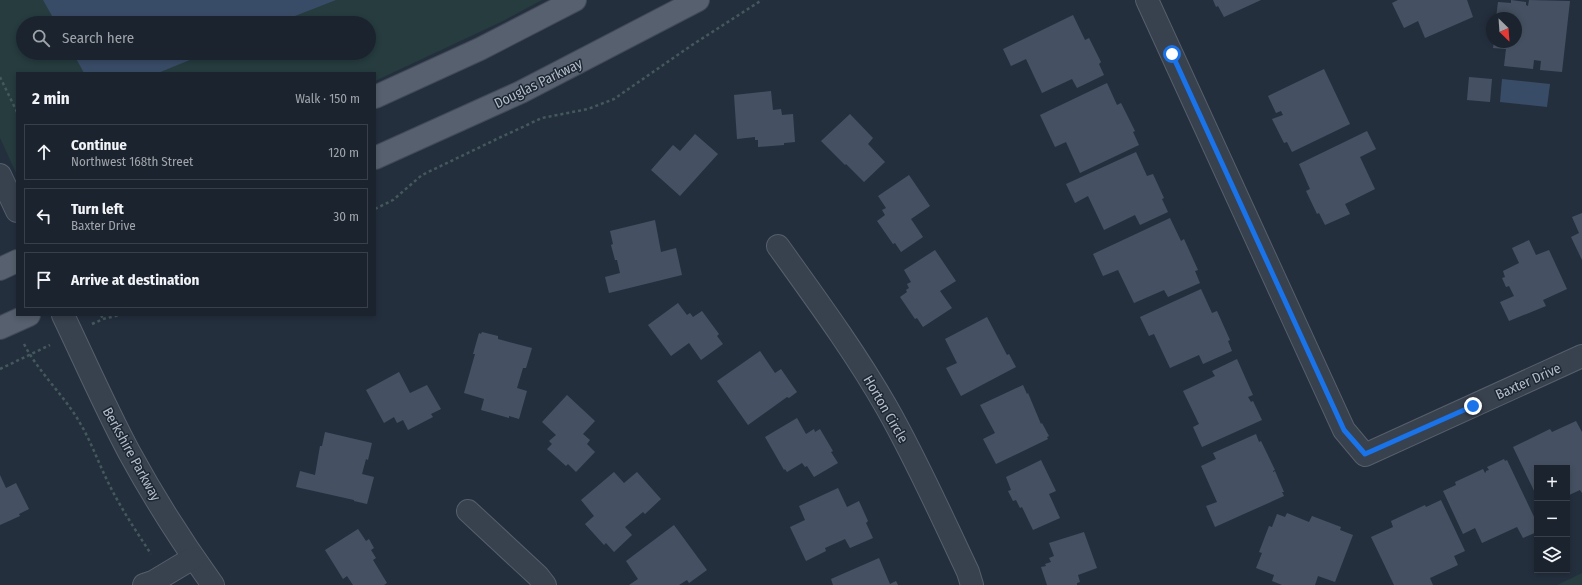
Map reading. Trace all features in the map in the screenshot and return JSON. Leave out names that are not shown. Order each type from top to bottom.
[{"type":"main road","points":[[376,97],[480,48],[576,0]]},
{"type":"main road","name":"Douglas Parkway","points":[[376,158],[521,92],[698,0]]},
{"type":"main road","points":[[0,269],[16,262]]},
{"type":"street","name":"Baxter Drive","points":[[1147,0],[1344,430],[1365,454],[1582,356]]},
{"type":"street","points":[[0,175],[16,209]]},
{"type":"street","name":"Horton Circle","points":[[778,246],[855,357],[887,407],[916,462],[968,572],[972,585]]},
{"type":"street","name":"Berkshire Parkway","points":[[63,316],[106,408],[128,451],[193,558],[213,585]]},
{"type":"street","points":[[468,511],[538,576],[545,585]]},
{"type":"street","points":[[144,585],[154,582],[193,558]]},
{"type":"path","points":[[376,208],[393,200],[422,175],[542,118],[588,109],[614,99],[692,45],[762,0]]},
{"type":"path","points":[[0,77],[16,110]]},
{"type":"path","points":[[102,316],[103,319],[116,316]]},
{"type":"path","points":[[14,322],[30,356],[66,401],[81,424],[113,493],[165,575]]},
{"type":"path","points":[[0,369],[30,356],[57,341]]},
{"type":"green space","points":[[0,0],[542,0],[503,21],[376,81],[376,72],[16,72],[16,173],[0,138]]},
{"type":"green space","points":[[1582,573],[1582,585],[1557,585]]},
{"type":"water","points":[[43,0],[336,0],[295,16],[52,16]]},
{"type":"water","points":[[77,60],[190,60],[160,72],[83,72]]},
{"type":"water","points":[[1502,79],[1550,84],[1547,107],[1500,102]]},
{"type":"building","points":[[1213,0],[1261,0],[1224,17],[1218,6],[1216,7]]},
{"type":"building","points":[[1398,0],[1467,0],[1473,17],[1425,38],[1418,21],[1404,28],[1392,3]]},
{"type":"building","points":[[1511,0],[1526,2],[1526,5],[1528,6],[1529,0],[1570,1],[1562,72],[1540,70],[1541,61],[1534,60],[1533,69],[1504,66],[1506,49],[1493,48],[1522,48],[1522,12],[1497,12],[1498,2],[1511,3]]},
{"type":"building","points":[[1073,15],[1085,40],[1089,38],[1101,62],[1099,64],[1104,75],[1077,88],[1072,79],[1042,93],[1026,59],[1011,66],[1003,49]]},
{"type":"building","points":[[1324,69],[1350,124],[1292,152],[1287,142],[1284,143],[1272,119],[1283,115],[1281,111],[1276,113],[1268,96]]},
{"type":"building","points":[[1469,77],[1492,79],[1490,102],[1467,100]]},
{"type":"building","points":[[1107,83],[1117,105],[1121,103],[1135,131],[1133,132],[1139,145],[1080,173],[1066,142],[1055,147],[1040,115]]},
{"type":"building","points":[[771,91],[773,110],[781,109],[782,115],[793,114],[795,142],[784,143],[784,145],[758,147],[758,140],[755,140],[755,137],[737,139],[734,95]]},
{"type":"building","points":[[850,114],[873,138],[868,144],[885,162],[864,182],[821,141]]},
{"type":"building","points":[[1367,131],[1376,149],[1360,157],[1375,189],[1345,204],[1350,214],[1325,225],[1319,213],[1317,214],[1306,191],[1310,189],[1299,164]]},
{"type":"building","points":[[695,134],[718,154],[680,196],[651,170],[673,145],[680,151]]},
{"type":"building","points":[[1136,152],[1147,176],[1153,174],[1164,198],[1162,199],[1168,212],[1140,225],[1135,215],[1104,230],[1088,196],[1075,203],[1066,184]]},
{"type":"building","points":[[909,175],[930,206],[911,219],[923,237],[901,252],[895,243],[893,244],[877,221],[885,215],[882,210],[886,208],[878,196]]},
{"type":"building","points":[[1582,213],[1582,260],[1571,237],[1579,233],[1572,217]]},
{"type":"building","points":[[1170,218],[1181,241],[1184,239],[1198,270],[1195,271],[1200,283],[1168,297],[1164,290],[1134,303],[1118,270],[1103,276],[1093,254]]},
{"type":"building","points":[[655,220],[661,252],[676,248],[682,275],[609,293],[605,277],[620,273],[611,245],[613,244],[610,231]]},
{"type":"building","points":[[1529,240],[1536,255],[1549,250],[1567,289],[1543,300],[1546,306],[1509,321],[1500,302],[1514,296],[1509,286],[1506,287],[1502,278],[1505,277],[1503,271],[1519,263],[1512,248]]},
{"type":"building","points":[[935,250],[956,281],[940,291],[952,308],[923,327],[917,318],[915,319],[900,297],[907,292],[906,290],[909,288],[907,284],[911,282],[904,270]]},
{"type":"building","points":[[1201,289],[1212,313],[1217,311],[1230,340],[1228,341],[1232,351],[1203,364],[1199,355],[1170,368],[1154,334],[1149,336],[1140,317]]},
{"type":"building","points":[[678,303],[687,315],[690,313],[693,317],[702,311],[719,334],[717,336],[723,344],[701,360],[689,343],[671,356],[648,325]]},
{"type":"building","points":[[987,317],[1007,355],[1009,354],[1016,367],[961,396],[946,368],[957,363],[945,339]]},
{"type":"building","points":[[482,332],[498,336],[498,339],[532,348],[526,368],[523,368],[517,388],[527,391],[519,419],[509,416],[509,418],[481,410],[484,399],[464,393],[475,354],[473,354],[479,333],[481,334]]},
{"type":"building","points":[[760,351],[775,373],[781,369],[797,392],[789,398],[787,397],[748,425],[717,381]]},
{"type":"building","points":[[1237,359],[1253,395],[1248,397],[1251,402],[1253,401],[1262,420],[1202,447],[1193,427],[1199,424],[1183,391],[1215,376],[1212,371]]},
{"type":"building","points":[[399,372],[410,393],[427,385],[441,409],[431,414],[433,417],[408,430],[403,420],[397,423],[394,417],[384,423],[366,390]]},
{"type":"building","points":[[1023,385],[1041,424],[1042,423],[1049,436],[1047,437],[1048,439],[996,464],[983,439],[995,433],[980,405]]},
{"type":"building","points":[[567,395],[595,421],[583,434],[590,440],[587,444],[595,452],[576,472],[568,464],[566,466],[547,449],[552,444],[549,441],[556,435],[542,422]]},
{"type":"building","points":[[797,418],[806,434],[814,429],[815,432],[820,429],[838,463],[814,477],[807,466],[805,467],[802,463],[787,472],[785,469],[784,470],[765,437]]},
{"type":"building","points":[[1576,421],[1582,432],[1582,493],[1580,490],[1570,495],[1570,465],[1534,465],[1534,491],[1513,447],[1550,429],[1552,432]]},
{"type":"building","points":[[325,432],[372,443],[368,460],[366,459],[362,474],[374,477],[367,504],[296,487],[300,471],[315,475],[320,446],[322,446]]},
{"type":"building","points":[[1256,434],[1275,470],[1273,472],[1275,471],[1284,492],[1282,492],[1284,496],[1215,527],[1206,506],[1217,502],[1201,466],[1216,459],[1213,453]]},
{"type":"building","points":[[1504,459],[1505,461],[1507,460],[1534,517],[1534,533],[1523,538],[1517,527],[1482,543],[1475,528],[1463,534],[1443,491],[1456,485],[1455,482],[1483,469],[1485,473],[1489,470],[1487,467]]},
{"type":"building","points":[[1041,460],[1056,491],[1049,494],[1060,518],[1033,530],[1022,507],[1020,508],[1016,500],[1013,501],[1008,491],[1011,490],[1006,477]]},
{"type":"building","points":[[614,472],[624,483],[637,472],[661,499],[645,514],[643,512],[625,527],[632,535],[614,552],[606,543],[604,545],[585,524],[594,516],[581,500]]},
{"type":"building","points":[[0,475],[6,488],[16,483],[29,509],[19,514],[20,516],[0,525]]},
{"type":"building","points":[[838,488],[847,507],[859,501],[868,521],[866,523],[873,538],[850,548],[845,539],[825,548],[826,551],[806,561],[790,527],[805,520],[799,506]]},
{"type":"building","points":[[1441,500],[1465,551],[1454,556],[1458,565],[1430,578],[1433,585],[1394,585],[1371,537],[1393,527],[1391,521],[1425,505],[1426,507]]},
{"type":"building","points":[[1287,513],[1309,522],[1312,516],[1341,527],[1340,530],[1353,535],[1335,582],[1318,576],[1315,585],[1282,585],[1272,581],[1274,575],[1256,568],[1262,553],[1259,552],[1269,526],[1272,527],[1277,514],[1285,517]]},
{"type":"building","points":[[674,525],[707,570],[689,583],[687,580],[679,585],[629,585],[638,579],[626,561]]},
{"type":"building","points":[[358,529],[366,541],[369,539],[374,548],[371,550],[376,558],[373,560],[387,583],[384,585],[353,585],[347,576],[343,579],[325,550]]},
{"type":"building","points":[[1084,532],[1097,568],[1078,575],[1080,582],[1077,583],[1077,585],[1047,585],[1041,567],[1046,566],[1045,564],[1051,562],[1049,558],[1054,556],[1049,543]]},
{"type":"building","points":[[879,558],[890,584],[896,581],[898,585],[833,585],[831,579]]},
{"type":"route","points":[[1172,54],[1344,430],[1365,454],[1473,406]]}]
